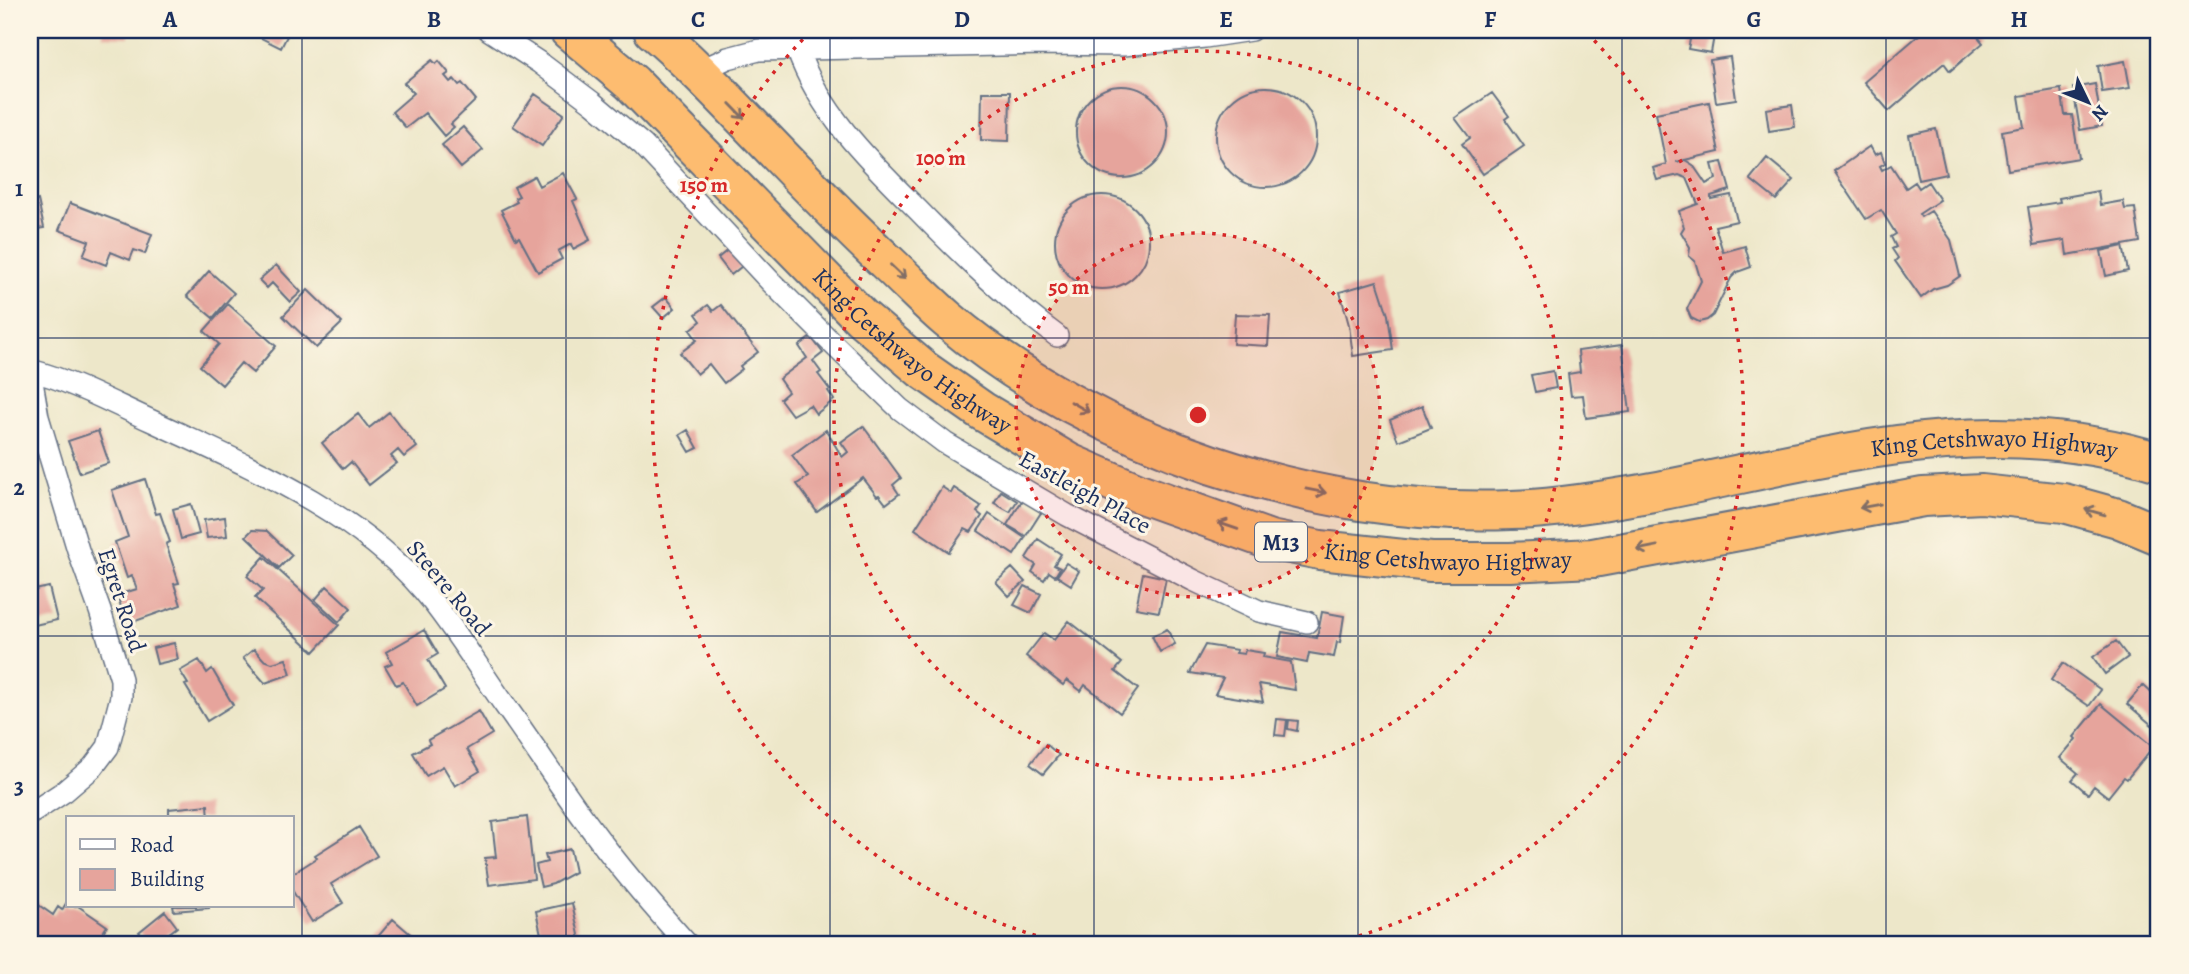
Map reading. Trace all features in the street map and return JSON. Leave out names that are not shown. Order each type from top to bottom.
[{"type":"highway","name":"King Cetshwayo Highway","points":[[569,30],[632,82],[861,317],[922,369],[982,411],[1069,463],[1139,494],[1270,540],[1320,550],[1431,562],[1593,558],[1923,496],[1982,495],[2064,503],[2118,518],[2159,535]]},
{"type":"highway","name":"King Cetshwayo Highway","points":[[653,30],[699,71],[844,221],[946,318],[978,344],[1003,362],[1112,426],[1227,470],[1287,486],[1415,508],[1511,510],[1648,493],[1842,453],[1935,439],[2065,440],[2120,449],[2159,462]]},
{"type":"street","name":"Eastleigh Place","points":[[489,30],[540,63],[643,145],[835,346],[900,409],[945,443],[1067,515],[1193,580],[1259,611],[1307,622]]},
{"type":"street","points":[[699,71],[728,58],[759,50],[1123,45],[1251,30]]},
{"type":"street","points":[[797,49],[818,97],[837,124],[983,276],[1057,336]]},
{"type":"street","name":"Egret Road","points":[[30,370],[38,416],[78,550],[121,679],[121,697],[108,747],[93,767],[65,791],[30,814]]},
{"type":"street","name":"Steere Road","points":[[30,370],[76,387],[257,471],[325,509],[388,554],[423,590],[456,631],[603,845],[687,944]]},
{"type":"building","points":[[103,30],[129,30],[129,37],[103,36]]},
{"type":"building","points":[[216,30],[237,30],[232,38]]},
{"type":"building","points":[[245,30],[290,30],[281,48]]},
{"type":"building","points":[[1692,30],[1715,30],[1711,53],[1688,49]]},
{"type":"building","points":[[1914,30],[1979,30],[1983,33],[1978,37],[1983,43],[1950,71],[1944,63],[1889,111],[1864,82],[1919,35]]},
{"type":"building","points":[[1730,57],[1736,99],[1716,102],[1710,60]]},
{"type":"building","points":[[432,60],[436,64],[439,61],[449,73],[445,76],[450,82],[454,79],[459,85],[462,83],[476,100],[451,124],[454,127],[444,136],[425,113],[406,128],[392,112],[414,93],[404,83]]},
{"type":"building","points":[[2125,61],[2130,88],[2102,92],[2098,66]]},
{"type":"building","points":[[2095,84],[2102,126],[2080,130],[2073,88]]},
{"type":"building","points":[[1122,86],[1140,89],[1155,99],[1165,114],[1168,132],[1165,150],[1155,165],[1140,175],[1122,178],[1104,175],[1089,165],[1079,150],[1076,132],[1079,114],[1089,99],[1104,89]]},
{"type":"building","points":[[1266,87],[1294,95],[1308,109],[1316,137],[1308,165],[1294,179],[1266,187],[1238,179],[1224,165],[1216,137],[1224,109],[1238,95]]},
{"type":"building","points":[[2061,89],[2065,115],[2072,115],[2079,158],[2008,170],[2002,131],[2024,127],[2019,96]]},
{"type":"building","points":[[982,92],[1010,92],[1009,141],[981,140]]},
{"type":"building","points":[[1492,93],[1509,116],[1505,119],[1524,146],[1483,174],[1462,144],[1470,138],[1455,118]]},
{"type":"building","points":[[535,94],[564,114],[542,146],[513,126]]},
{"type":"building","points":[[1709,102],[1719,152],[1676,162],[1685,160],[1693,165],[1706,184],[1716,179],[1712,164],[1722,162],[1730,190],[1711,196],[1711,199],[1731,195],[1737,221],[1715,226],[1723,252],[1745,246],[1751,267],[1737,272],[1731,278],[1713,315],[1699,322],[1691,318],[1687,309],[1701,281],[1695,261],[1689,256],[1690,247],[1681,232],[1684,227],[1679,211],[1698,204],[1687,178],[1679,175],[1657,180],[1653,168],[1666,164],[1656,113]]},
{"type":"building","points":[[1792,105],[1795,127],[1769,131],[1766,109]]},
{"type":"building","points":[[463,127],[483,150],[461,168],[442,145]]},
{"type":"building","points":[[1936,129],[1946,174],[1918,180],[1909,135]]},
{"type":"building","points":[[1870,146],[1875,155],[1881,152],[1885,163],[1880,166],[1882,170],[1891,165],[1906,188],[1915,182],[1919,188],[1928,182],[1940,200],[1919,214],[1921,217],[1931,211],[1951,240],[1960,276],[1921,298],[1895,261],[1898,258],[1892,249],[1896,247],[1891,237],[1896,234],[1881,210],[1866,219],[1834,171]]},
{"type":"building","points":[[1767,158],[1794,180],[1776,200],[1750,179]]},
{"type":"building","points":[[563,173],[577,199],[573,201],[590,240],[573,249],[571,244],[558,251],[562,259],[538,272],[501,210],[517,202],[515,198],[519,196],[514,187],[534,176],[539,186]]},
{"type":"building","points":[[2098,191],[2100,205],[2123,201],[2125,209],[2135,208],[2140,242],[2067,255],[2065,240],[2034,245],[2028,207],[2060,202],[2059,198]]},
{"type":"building","points":[[1102,195],[1120,198],[1136,208],[1146,224],[1149,242],[1146,260],[1136,276],[1120,286],[1102,289],[1084,286],[1068,276],[1058,260],[1055,242],[1058,224],[1068,208],[1084,198]]},
{"type":"building","points":[[38,200],[44,228],[30,230],[30,202]]},
{"type":"building","points":[[70,203],[152,234],[145,254],[134,250],[130,260],[111,252],[106,265],[83,256],[89,241],[59,230]]},
{"type":"building","points":[[2123,246],[2128,271],[2106,276],[2101,251]]},
{"type":"building","points":[[729,249],[742,266],[731,275],[718,258]]},
{"type":"building","points":[[276,265],[301,292],[290,302],[272,283],[267,288],[259,280]]},
{"type":"building","points":[[209,271],[234,293],[213,318],[187,296]]},
{"type":"building","points":[[1377,281],[1388,315],[1393,350],[1353,356],[1349,325],[1340,292]]},
{"type":"building","points":[[308,290],[342,323],[316,348],[283,316]]},
{"type":"building","points":[[666,297],[675,308],[663,318],[653,307]]},
{"type":"building","points":[[228,304],[276,346],[253,373],[241,363],[222,385],[200,366],[219,344],[204,331]]},
{"type":"building","points":[[708,305],[713,311],[721,305],[758,352],[724,383],[709,364],[697,374],[680,353],[697,340],[690,330],[701,321],[696,314]]},
{"type":"building","points":[[1235,314],[1270,315],[1268,346],[1233,344]]},
{"type":"building","points":[[811,337],[823,353],[813,361],[834,400],[816,414],[810,405],[792,415],[780,399],[788,392],[779,379],[807,358],[799,346]]},
{"type":"building","points":[[1622,345],[1630,412],[1586,418],[1583,395],[1571,396],[1568,374],[1580,372],[1578,351]]},
{"type":"building","points":[[1553,371],[1556,388],[1535,392],[1531,375]]},
{"type":"building","points":[[1422,406],[1431,428],[1398,441],[1390,420]]},
{"type":"building","points":[[389,412],[417,447],[404,457],[398,450],[391,456],[397,463],[369,485],[351,462],[343,469],[322,443],[358,414],[369,428]]},
{"type":"building","points":[[863,426],[901,478],[893,485],[899,494],[886,504],[863,478],[817,512],[797,484],[808,477],[792,455],[826,430],[842,457],[848,452],[841,442]]},
{"type":"building","points":[[688,430],[698,448],[690,452],[680,435]]},
{"type":"building","points":[[98,431],[109,463],[80,473],[68,441]]},
{"type":"building","points":[[145,479],[156,514],[160,513],[170,542],[166,544],[179,583],[174,584],[181,605],[127,624],[117,595],[137,589],[132,576],[127,578],[115,542],[128,537],[112,490]]},
{"type":"building","points":[[942,487],[951,493],[954,488],[981,506],[977,512],[982,516],[971,532],[965,529],[949,552],[915,529]]},
{"type":"building","points":[[1001,491],[1017,501],[1010,512],[994,503]]},
{"type":"building","points":[[1023,499],[1042,511],[1026,536],[1007,525]]},
{"type":"building","points":[[191,504],[199,534],[181,539],[173,509]]},
{"type":"building","points":[[989,514],[1025,538],[1014,555],[978,531]]},
{"type":"building","points":[[225,517],[227,536],[207,538],[204,520]]},
{"type":"building","points":[[252,530],[267,531],[292,555],[279,568],[246,536]]},
{"type":"building","points":[[1038,539],[1061,554],[1054,565],[1060,568],[1055,576],[1049,572],[1044,580],[1032,572],[1036,565],[1026,558]]},
{"type":"building","points":[[264,557],[339,625],[314,652],[255,598],[263,590],[247,576]]},
{"type":"building","points":[[1066,563],[1079,571],[1071,585],[1057,576]]},
{"type":"building","points":[[1012,568],[1025,582],[1009,596],[996,582]]},
{"type":"building","points":[[1143,573],[1166,578],[1159,612],[1136,608]]},
{"type":"building","points":[[327,586],[351,608],[339,622],[315,600]]},
{"type":"building","points":[[1025,586],[1041,594],[1031,613],[1014,605]]},
{"type":"building","points":[[49,587],[57,620],[30,626],[30,591]]},
{"type":"building","points":[[1322,612],[1344,616],[1340,643],[1337,642],[1334,657],[1309,653],[1307,663],[1277,657],[1282,632],[1317,638]]},
{"type":"building","points":[[1069,621],[1122,663],[1115,671],[1138,689],[1120,713],[1085,685],[1081,691],[1067,680],[1063,685],[1026,656],[1044,633],[1054,640]]},
{"type":"building","points":[[1167,629],[1175,644],[1160,652],[1152,636]]},
{"type":"building","points":[[424,630],[438,654],[428,660],[445,689],[417,706],[403,682],[396,685],[385,666],[392,663],[386,652]]},
{"type":"building","points":[[2116,641],[2128,657],[2105,674],[2093,657]]},
{"type":"building","points":[[174,643],[178,659],[157,664],[153,648]]},
{"type":"building","points":[[1205,645],[1237,650],[1236,653],[1244,654],[1245,650],[1264,653],[1263,657],[1291,662],[1295,690],[1259,684],[1263,702],[1215,694],[1223,678],[1190,673]]},
{"type":"building","points":[[254,649],[264,660],[272,663],[286,659],[291,674],[265,683],[243,658]]},
{"type":"building","points":[[199,660],[207,673],[212,669],[233,705],[207,721],[185,685],[188,684],[180,671]]},
{"type":"building","points":[[2063,663],[2101,690],[2089,706],[2051,680]]},
{"type":"building","points":[[2143,685],[2159,700],[2159,716],[2152,725],[2127,704]]},
{"type":"building","points":[[2101,704],[2153,747],[2108,797],[2094,786],[2088,794],[2072,780],[2078,773],[2060,758]]},
{"type":"building","points":[[479,711],[492,734],[467,749],[480,771],[455,786],[443,766],[426,776],[413,753],[430,744],[428,740]]},
{"type":"building","points":[[1277,719],[1287,720],[1285,736],[1275,735]]},
{"type":"building","points":[[1289,720],[1298,721],[1297,731],[1288,729]]},
{"type":"building","points":[[1046,744],[1059,755],[1043,774],[1030,764]]},
{"type":"building","points":[[208,805],[209,816],[169,816],[169,809]]},
{"type":"building","points":[[527,817],[534,879],[489,885],[485,858],[496,857],[492,822]]},
{"type":"building","points":[[359,827],[377,856],[331,884],[343,903],[312,922],[294,893],[294,873],[317,858],[315,855]]},
{"type":"building","points":[[570,849],[575,872],[541,887],[536,865],[547,862],[545,855]]},
{"type":"building","points":[[30,899],[53,915],[58,907],[62,910],[66,903],[66,908],[81,908],[107,926],[101,935],[115,944],[30,944]]},
{"type":"building","points":[[572,903],[581,944],[543,944],[536,911]]},
{"type":"building","points":[[173,908],[209,908],[174,911]]},
{"type":"building","points":[[165,911],[177,927],[155,944],[149,944],[139,932]]},
{"type":"building","points":[[393,919],[422,944],[380,944],[375,940]]}]
